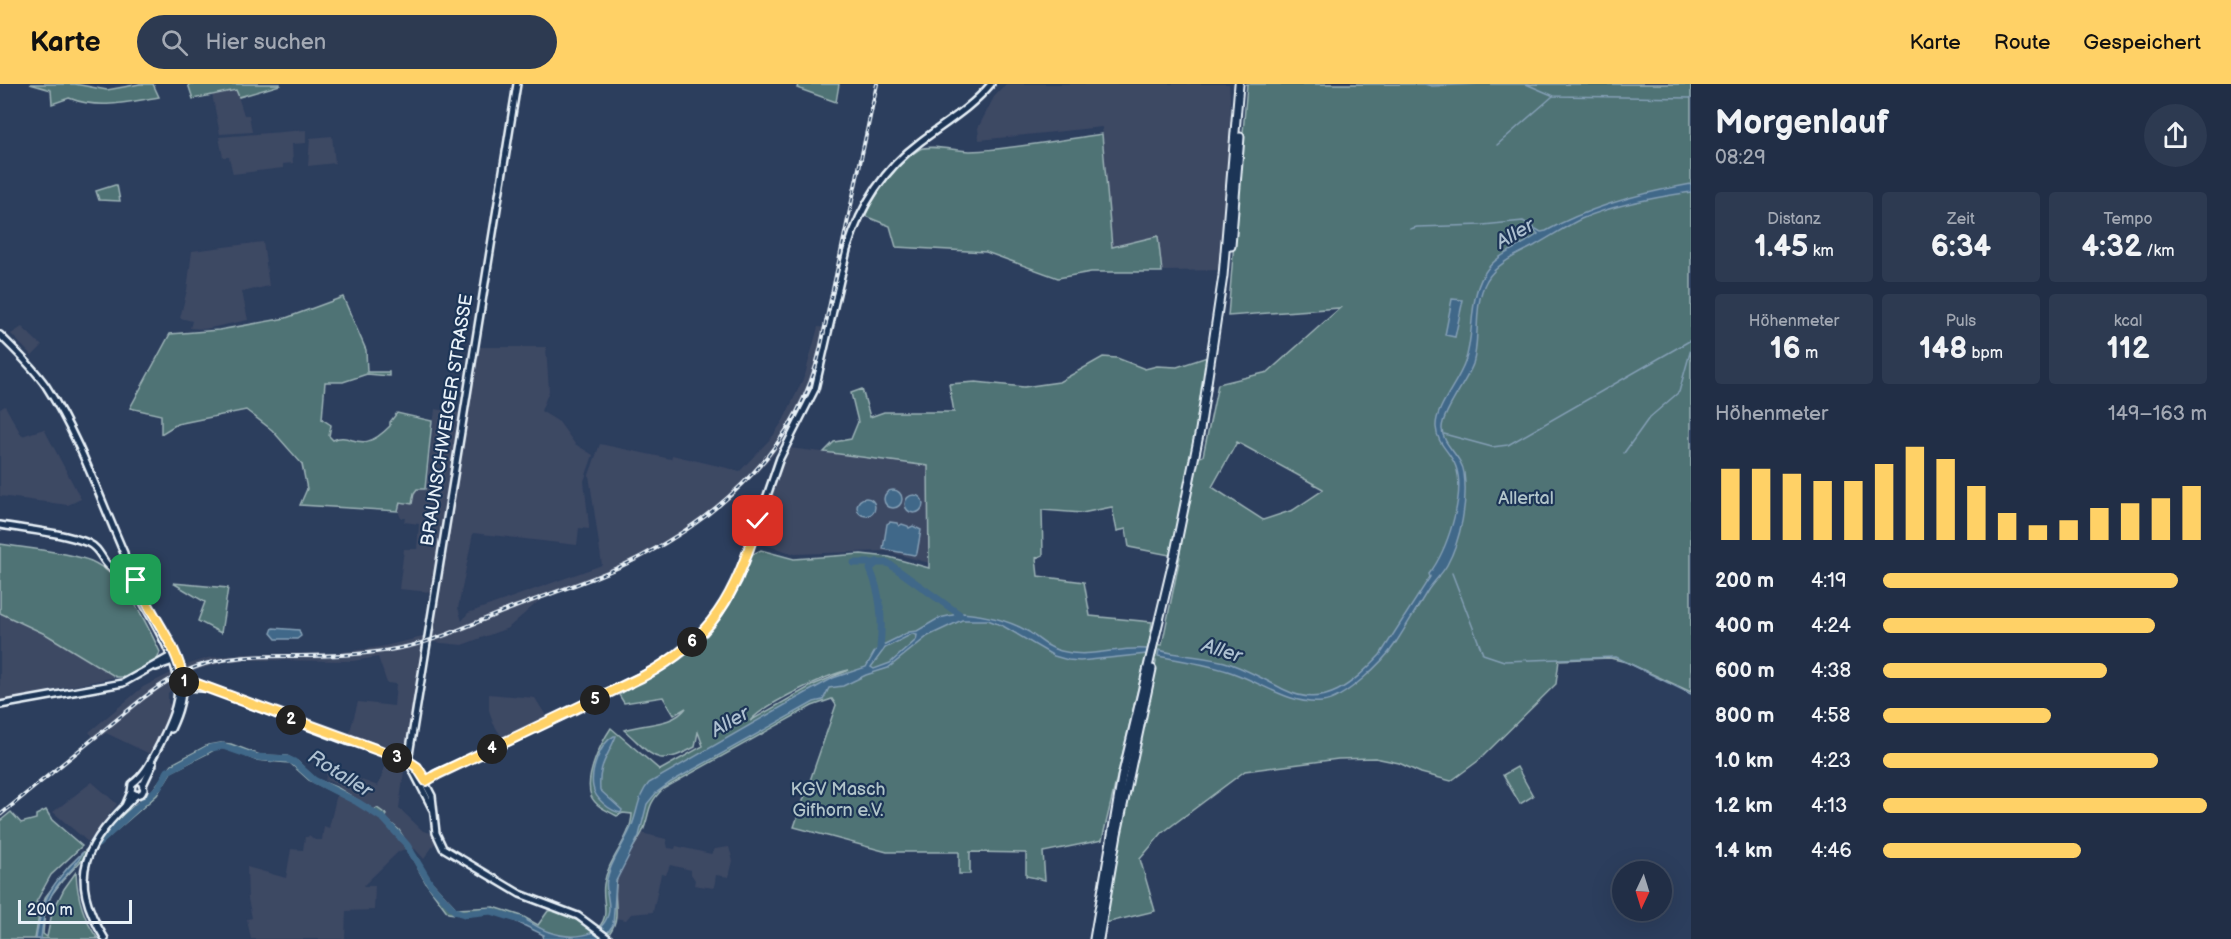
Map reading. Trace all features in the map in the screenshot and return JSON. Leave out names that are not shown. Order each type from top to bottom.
[{"type":"highway","points":[[1155,645],[1193,469],[1212,356],[1224,272],[1239,84]]},
{"type":"highway","points":[[1094,939],[1116,807],[1197,470],[1217,356],[1238,173],[1239,84]]},
{"type":"highway","points":[[1100,939],[1119,823],[1151,661]]},
{"type":"street","name":"BRAUNSCHWEIGER STRASSE","points":[[408,761],[517,84]]},
{"type":"street","points":[[423,783],[427,778],[642,677],[675,657],[706,628],[726,602],[742,571],[780,458],[815,389],[844,265],[854,228],[862,212],[879,183],[902,157],[966,109],[991,84]]},
{"type":"street","points":[[0,335],[39,376],[58,408],[92,475],[124,553],[126,566],[122,572]]},
{"type":"street","points":[[0,525],[90,544],[110,568],[122,572],[132,582],[173,657]]},
{"type":"street","points":[[105,939],[87,905],[83,887],[85,862],[92,848],[134,793],[132,784],[140,783],[148,775],[177,715],[181,684],[173,657],[144,600],[132,567],[126,566]]},
{"type":"street","points":[[127,577],[134,573]]},
{"type":"street","points":[[0,705],[116,684],[173,657]]},
{"type":"street","points":[[181,684],[192,683],[359,746],[408,761],[417,767],[423,783],[434,800],[437,838],[448,851],[520,894],[569,911],[608,938]]},
{"type":"street","points":[[134,793],[143,792],[140,783],[168,727],[181,684]]},
{"type":"shaded area","points":[[1006,84],[1229,84],[1232,124],[1222,270],[1114,272],[1102,127],[979,140],[978,128],[994,97]]},
{"type":"shaded area","points":[[236,90],[244,115],[249,115],[252,132],[220,134],[212,94]]},
{"type":"shaded area","points":[[306,130],[306,143],[292,144],[293,163],[283,164],[283,168],[233,174],[229,157],[223,157],[219,137]]},
{"type":"shaded area","points":[[332,136],[335,163],[308,166],[310,138]]},
{"type":"shaded area","points":[[1691,184],[1691,192],[1621,206],[1581,219],[1508,260],[1491,274],[1482,290],[1480,300],[1473,364],[1446,415],[1442,429],[1464,473],[1464,508],[1456,544],[1447,565],[1428,590],[1395,644],[1382,660],[1352,688],[1331,700],[1310,702],[1287,697],[1224,670],[1158,656],[1159,650],[1222,661],[1299,695],[1313,697],[1326,695],[1349,684],[1380,655],[1430,577],[1429,574],[1442,552],[1453,523],[1458,493],[1456,467],[1441,444],[1436,427],[1439,412],[1465,362],[1476,295],[1484,274],[1495,261],[1538,234],[1529,225],[1541,232],[1546,231],[1580,214],[1616,202]]},
{"type":"shaded area","points":[[263,242],[269,286],[242,292],[248,320],[205,329],[190,328],[192,321],[180,318],[187,290],[192,251]]},
{"type":"shaded area","points":[[1452,299],[1463,300],[1455,337],[1445,335]]},
{"type":"shaded area","points":[[22,327],[42,346],[32,356],[11,334]]},
{"type":"shaded area","points":[[818,327],[827,328],[817,368],[804,404],[776,452],[722,505],[681,536],[642,559],[540,600],[508,628],[462,645],[432,642],[424,644],[406,752],[403,757],[349,735],[358,702],[394,706],[396,684],[387,683],[378,657],[353,661],[247,660],[225,662],[190,672],[171,681],[171,690],[168,693],[170,705],[168,716],[150,754],[106,733],[96,740],[89,732],[143,687],[187,665],[208,658],[244,654],[335,653],[380,647],[423,637],[430,592],[399,589],[404,549],[417,549],[419,524],[404,522],[405,518],[401,518],[398,511],[399,502],[417,489],[426,489],[435,409],[468,414],[480,347],[546,347],[549,391],[541,411],[559,422],[575,444],[593,455],[584,481],[589,529],[579,528],[577,545],[473,533],[458,608],[462,621],[468,613],[602,565],[589,475],[600,444],[671,459],[672,455],[740,471],[773,436],[784,419],[805,375]]},
{"type":"shaded area","points":[[5,406],[22,436],[44,429],[81,499],[68,505],[0,496],[0,409]]},
{"type":"shaded area","points":[[789,448],[928,465],[929,563],[886,551],[795,554],[762,544],[758,537]],"holes":[[[897,523],[899,526],[921,530],[917,553],[913,555],[883,549],[887,524]]]},
{"type":"shaded area","points":[[893,490],[899,493],[902,499],[899,505],[893,508],[887,505],[884,499],[887,493]]},
{"type":"shaded area","points":[[914,495],[920,498],[923,504],[920,510],[914,513],[908,510],[905,504],[908,498]]},
{"type":"shaded area","points":[[866,498],[872,501],[875,507],[872,513],[866,516],[860,513],[857,507],[860,501]]},
{"type":"shaded area","points":[[890,522],[909,528],[913,526],[921,530],[917,553],[914,555],[883,549],[887,524]]},
{"type":"shaded area","points":[[0,613],[47,635],[116,677],[0,701]]},
{"type":"shaded area","points":[[962,613],[997,619],[1029,632],[1052,648],[1072,653],[1148,649],[1147,654],[1080,661],[1068,660],[1054,656],[1003,626],[988,620],[962,620],[928,636],[888,668],[843,686],[829,688],[823,700],[814,702],[671,782],[656,793],[647,804],[639,836],[616,881],[613,925],[603,939],[542,939],[544,935],[515,921],[516,916],[545,930],[566,936],[583,935],[598,929],[604,923],[609,911],[606,884],[609,872],[649,783],[833,678],[866,667],[875,651],[883,645],[909,632],[917,631],[939,618]],"holes":[[[912,634],[917,635],[916,640],[890,663],[874,669],[871,667],[885,648]]]},
{"type":"shaded area","points":[[273,628],[299,630],[301,636],[297,639],[276,639],[271,633]]},
{"type":"shaded area","points":[[489,694],[535,698],[548,719],[503,739],[493,723],[489,710]]},
{"type":"shaded area","points":[[616,736],[602,767],[600,790],[622,810],[621,813],[604,804],[594,791],[592,781],[600,751]]},
{"type":"shaded area","points":[[388,758],[405,764],[399,808],[423,831],[432,833],[435,843],[424,859],[415,849],[407,848],[398,852],[363,886],[375,886],[374,910],[346,911],[345,939],[251,939],[247,919],[252,918],[248,899],[247,867],[286,878],[291,849],[303,850],[305,837],[309,835],[315,840],[322,840],[324,826],[329,828],[339,785],[325,780],[328,768],[378,786]]},
{"type":"shaded area","points":[[92,782],[117,804],[87,841],[53,812]]},
{"type":"shaded area","points":[[641,833],[666,839],[668,848],[675,849],[676,846],[711,854],[715,849],[729,847],[733,861],[729,877],[716,875],[714,888],[694,885],[695,880],[691,870],[670,865],[666,875],[661,874],[653,912],[631,914],[626,920],[615,918],[616,881]]},
{"type":"shaded area","points":[[83,852],[51,895],[44,916],[41,939],[36,939],[42,911],[50,891]]},
{"type":"green space","points":[[30,84],[75,84],[107,90],[153,84],[159,97],[125,103],[102,104],[80,102],[69,98],[52,104],[51,90]]},
{"type":"green space","points":[[188,84],[280,85],[239,97],[236,90],[193,99]]},
{"type":"green space","points":[[798,84],[839,84],[836,102],[797,88]]},
{"type":"green space","points":[[1247,84],[1691,84],[1691,692],[1626,662],[1610,658],[1559,660],[1556,684],[1478,761],[1451,781],[1421,773],[1399,763],[1375,758],[1338,759],[1245,771],[1162,833],[1140,859],[1155,911],[1105,923],[1117,846],[1156,661],[1145,659],[1102,840],[1043,852],[1045,880],[1026,876],[1026,853],[970,852],[970,874],[959,874],[959,852],[887,852],[794,827],[836,705],[832,699],[812,706],[663,789],[657,795],[651,805],[642,833],[619,872],[616,887],[616,917],[605,939],[547,939],[529,926],[497,914],[448,913],[426,883],[405,845],[382,820],[365,808],[309,780],[290,763],[255,760],[229,749],[218,748],[171,772],[157,795],[80,862],[52,894],[45,909],[43,934],[47,937],[52,913],[76,872],[82,907],[88,924],[98,939],[36,939],[38,919],[46,896],[69,866],[121,816],[152,791],[172,764],[208,745],[221,743],[231,744],[260,755],[287,756],[297,761],[316,779],[338,788],[374,810],[377,808],[387,815],[385,818],[399,830],[431,881],[457,909],[494,907],[522,916],[538,925],[548,911],[560,912],[594,932],[605,915],[603,891],[606,875],[628,832],[632,814],[623,813],[617,816],[599,806],[591,796],[589,788],[592,770],[607,734],[611,728],[660,770],[703,746],[698,732],[695,747],[682,754],[663,758],[649,753],[624,730],[666,721],[674,718],[686,708],[674,715],[663,697],[624,703],[619,695],[681,659],[708,634],[729,606],[753,554],[761,550],[794,559],[861,554],[889,557],[929,568],[928,466],[824,452],[834,442],[851,439],[858,422],[851,393],[862,389],[870,417],[884,412],[954,412],[949,384],[976,382],[1024,387],[1059,382],[1103,357],[1117,358],[1145,369],[1157,366],[1177,367],[1207,357],[1192,460],[1203,456],[1218,384],[1268,372],[1340,308],[1228,316]],"holes":[[[1237,442],[1323,489],[1323,490],[1293,510],[1263,520],[1212,487]],[[1112,507],[1117,531],[1126,529],[1129,547],[1180,557],[1162,645],[1149,644],[1152,622],[1090,616],[1084,582],[1038,576],[1036,558],[1043,555],[1042,510],[1082,513]],[[849,670],[813,685],[750,721],[757,714],[782,699],[839,673]]]},
{"type":"green space","points":[[1102,134],[1112,247],[1158,236],[1162,272],[1091,272],[1058,278],[986,252],[896,247],[890,226],[865,216],[888,179],[912,154],[920,149],[930,147],[970,151],[986,150]]},
{"type":"green space","points":[[117,185],[120,201],[99,200],[96,191]]},
{"type":"green space","points":[[343,297],[366,350],[367,372],[389,372],[389,376],[367,374],[343,382],[325,382],[322,419],[331,425],[329,436],[333,440],[346,438],[363,442],[371,440],[390,426],[390,422],[397,413],[432,421],[425,489],[417,489],[412,504],[400,502],[398,511],[300,505],[307,489],[302,464],[272,430],[246,410],[177,424],[161,434],[161,415],[130,408],[170,334],[219,330],[286,318]]},
{"type":"green space","points":[[0,544],[71,555],[91,561],[103,568],[124,588],[141,613],[160,652],[157,660],[125,677],[116,677],[47,635],[0,613]]},
{"type":"green space","points":[[173,583],[228,588],[221,633],[198,621],[205,602]]},
{"type":"green space","points":[[1517,767],[1533,796],[1520,804],[1503,775]]},
{"type":"green space","points":[[46,810],[52,820],[82,846],[51,875],[36,902],[41,904],[35,939],[0,939],[0,821],[11,812],[21,823],[36,819],[36,815]]},
{"type":"waterway","points":[[1424,84],[1432,86],[1484,84]]},
{"type":"waterway","points":[[1526,84],[1554,96],[1691,98]]},
{"type":"waterway","points":[[1497,145],[1553,96]]},
{"type":"waterway","name":"Aller","points":[[1410,229],[1523,221],[1531,226]]},
{"type":"waterway","points":[[1444,434],[1492,447],[1508,445],[1691,340]]},
{"type":"waterway","points":[[1624,453],[1649,418],[1679,392],[1691,349]]},
{"type":"waterway","points":[[877,562],[870,569],[877,588],[880,607],[880,648]]},
{"type":"waterway","points":[[854,563],[888,563],[959,614]]},
{"type":"waterway","points":[[1452,573],[1483,654],[1504,661],[1616,657],[1691,694]]},
{"type":"waterway","name":"Rotaller","points":[[98,844],[159,787],[168,771],[210,748],[223,746],[255,757],[287,759],[294,762],[314,780],[384,819],[407,845],[431,885],[455,911],[464,914],[491,911],[523,921]]},
{"type":"railway","points":[[0,815],[142,699],[189,670],[234,658],[359,654],[425,642],[627,564],[672,539],[729,497],[776,445],[795,416],[810,384],[820,350],[877,84]]},
{"type":"route","points":[[136,580],[144,600],[176,656],[183,681],[197,684],[210,691],[408,761],[417,767],[426,781],[429,781],[438,774],[642,677],[684,650],[706,628],[734,589],[758,521]]},
{"type":"park label","name":"Allertal","points":[[1526,498]]},
{"type":"park label","name":"KGV Masch Gifhorn e.V.","points":[[838,799]]}]
